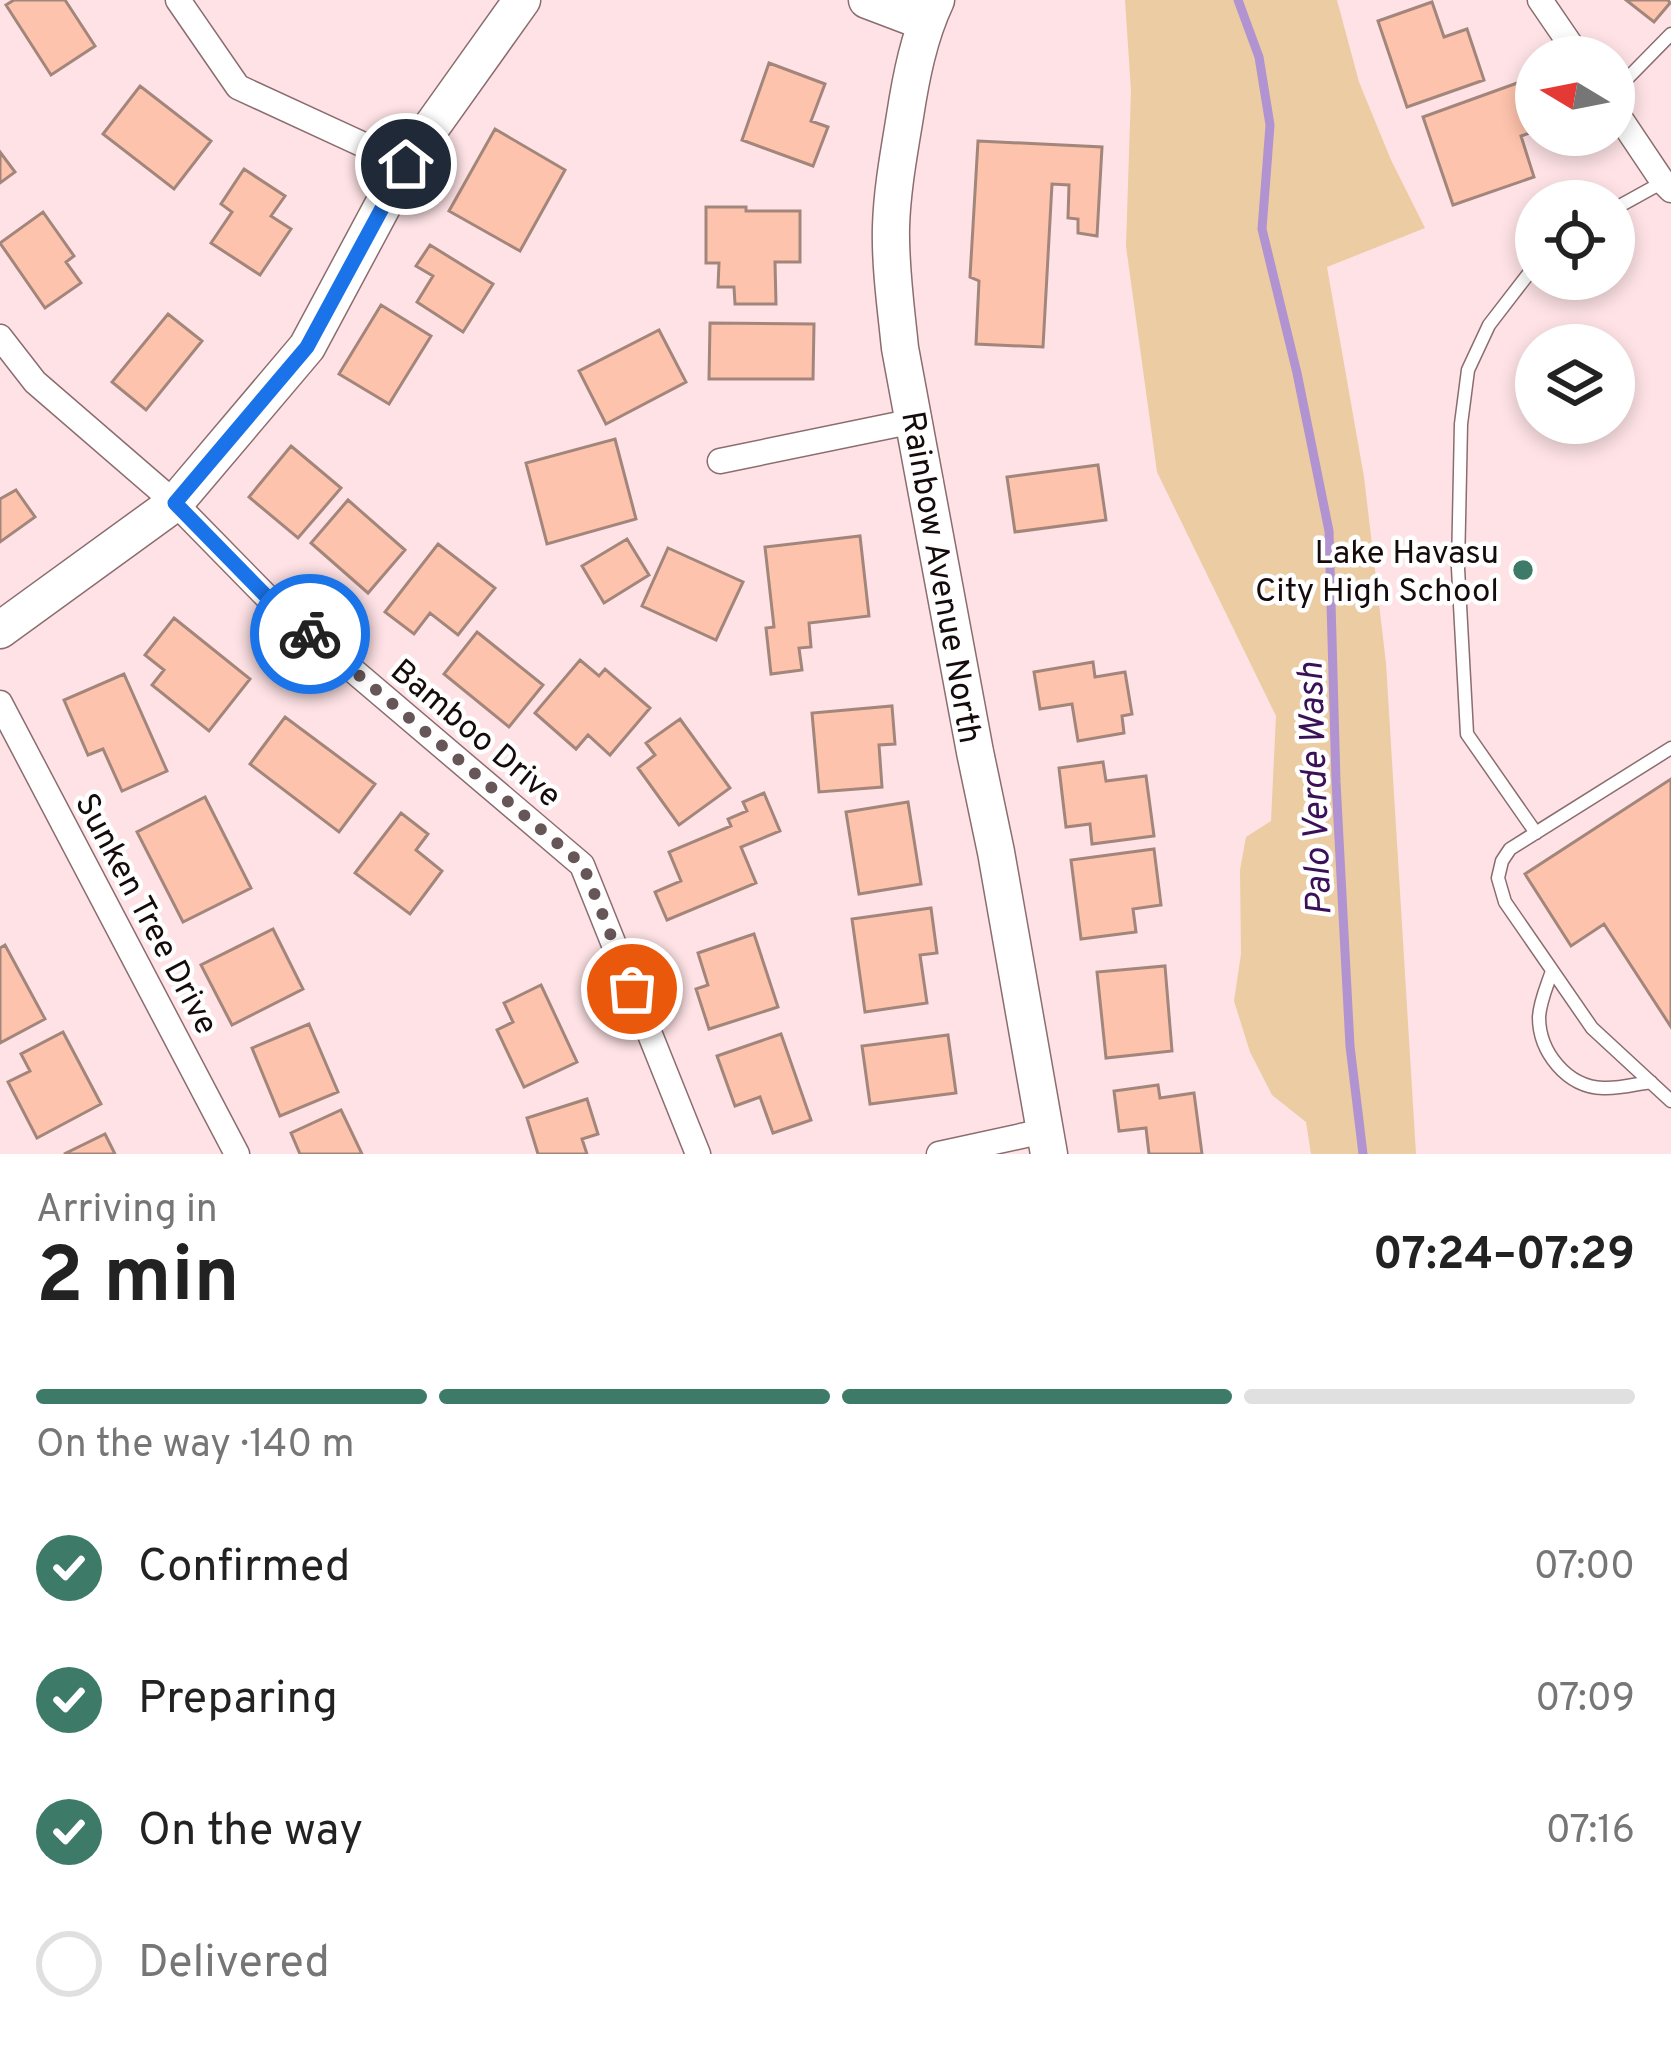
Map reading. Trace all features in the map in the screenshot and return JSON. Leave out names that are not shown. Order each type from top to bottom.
[{"type":"street","points":[[178,0],[238,87],[406,164]]},
{"type":"street","points":[[0,630],[175,503],[307,347],[406,164],[522,0]]},
{"type":"street","points":[[867,0],[931,11]]},
{"type":"street","points":[[1540,0],[1565,36]]},
{"type":"street","name":"Rainbow Avenue North","points":[[931,11],[893,184],[891,230],[900,348],[1046,1142]]},
{"type":"street","points":[[1635,140],[1667,186]]},
{"type":"street","name":"Bamboo Drive","points":[[0,337],[35,382],[175,503],[269,599],[583,865],[698,1154]]},
{"type":"street","points":[[720,461],[914,421]]},
{"type":"street","name":"Sunken Tree Drive","points":[[0,704],[237,1154]]},
{"type":"street","points":[[939,1154],[1046,1142]]},
{"type":"lane","points":[[1635,71],[1671,34]]},
{"type":"lane","points":[[1635,200],[1667,186]]},
{"type":"lane","points":[[1515,291],[1489,325],[1468,370],[1461,424],[1458,568],[1467,734],[1536,833]]},
{"type":"lane","points":[[1671,748],[1508,852],[1498,885],[1592,1028],[1671,1101]]},
{"type":"lane","points":[[1552,971],[1539,1019],[1544,1043],[1560,1068],[1579,1082],[1602,1088],[1651,1082]]},
{"type":"shaded area","points":[[1125,0],[1337,0],[1359,82],[1425,228],[1327,267],[1364,477],[1386,663],[1416,1154],[1311,1154],[1306,1122],[1272,1095],[1250,1052],[1234,1001],[1241,954],[1240,870],[1246,837],[1271,821],[1276,716],[1157,472],[1126,246],[1131,91]]},
{"type":"building","points":[[14,0],[65,0],[95,46],[51,75],[6,5]]},
{"type":"building","points":[[1626,0],[1668,0],[1670,3],[1654,22]]},
{"type":"building","points":[[1432,2],[1444,37],[1467,29],[1484,80],[1407,107],[1378,21]]},
{"type":"building","points":[[769,63],[825,84],[811,121],[828,127],[813,166],[742,140]]},
{"type":"building","points":[[1515,84],[1515,156],[1527,156],[1534,177],[1453,205],[1423,117]]},
{"type":"building","points":[[140,86],[211,141],[174,189],[103,134]]},
{"type":"building","points":[[495,129],[565,170],[520,251],[449,211]]},
{"type":"building","points":[[978,141],[1102,147],[1097,236],[1078,233],[1078,219],[1068,218],[1069,185],[1052,184],[1043,347],[976,344],[979,281],[970,277]]},
{"type":"building","points":[[0,152],[15,172],[0,183]]},
{"type":"building","points":[[244,169],[285,196],[271,216],[291,229],[260,275],[211,243],[232,212],[221,204]]},
{"type":"building","points":[[706,207],[800,211],[800,262],[775,262],[776,304],[735,304],[734,287],[718,287],[719,263],[706,263]]},
{"type":"building","points":[[43,212],[74,256],[66,262],[81,283],[45,308],[0,243]]},
{"type":"building","points":[[430,245],[493,284],[463,332],[417,302],[433,276],[416,266]]},
{"type":"building","points":[[381,305],[431,336],[389,404],[339,374]]},
{"type":"building","points":[[168,314],[202,341],[146,410],[112,382]]},
{"type":"building","points":[[710,323],[814,324],[813,379],[709,379]]},
{"type":"building","points":[[659,330],[686,382],[606,424],[579,371]]},
{"type":"building","points":[[615,439],[636,519],[547,544],[526,463]]},
{"type":"building","points":[[291,446],[341,488],[298,538],[249,497]]},
{"type":"building","points":[[1098,465],[1106,520],[1015,532],[1007,477]]},
{"type":"building","points":[[16,490],[35,517],[0,542],[0,499]]},
{"type":"building","points":[[348,500],[405,550],[368,593],[311,543]]},
{"type":"building","points":[[860,536],[869,616],[809,623],[811,647],[799,648],[802,670],[771,674],[766,628],[774,627],[765,547]]},
{"type":"building","points":[[627,539],[649,575],[604,603],[582,566]]},
{"type":"building","points":[[438,544],[495,588],[458,635],[430,613],[414,634],[385,612]]},
{"type":"building","points":[[668,548],[743,582],[716,640],[642,606]]},
{"type":"building","points":[[174,618],[250,679],[209,731],[152,685],[164,670],[145,655]]},
{"type":"building","points":[[477,632],[543,685],[509,727],[444,674]]},
{"type":"building","points":[[580,660],[599,676],[605,669],[650,708],[610,755],[588,735],[576,749],[535,713]]},
{"type":"building","points":[[1093,662],[1095,677],[1125,672],[1132,714],[1122,716],[1124,733],[1078,741],[1072,704],[1040,709],[1034,672]]},
{"type":"building","points":[[124,674],[167,771],[122,791],[103,749],[88,755],[64,700]]},
{"type":"building","points":[[892,706],[895,744],[879,745],[882,787],[819,792],[812,713]]},
{"type":"building","points":[[285,717],[375,784],[339,832],[250,764]]},
{"type":"building","points":[[680,719],[730,788],[679,825],[638,768],[655,755],[646,743]]},
{"type":"building","points":[[1103,762],[1106,781],[1146,776],[1154,836],[1092,844],[1090,824],[1066,827],[1059,768]]},
{"type":"building","points":[[1671,779],[1671,1027],[1604,924],[1571,946],[1525,874]]},
{"type":"building","points":[[764,793],[780,831],[741,847],[756,883],[667,920],[655,892],[681,881],[669,852],[731,826],[728,819],[747,811],[743,802]]},
{"type":"building","points":[[205,797],[251,888],[183,922],[137,832]]},
{"type":"building","points":[[908,802],[921,884],[859,894],[846,812]]},
{"type":"building","points":[[401,813],[428,834],[416,850],[442,871],[410,914],[355,873]]},
{"type":"building","points":[[1154,849],[1161,905],[1133,909],[1136,932],[1081,939],[1071,860]]},
{"type":"building","points":[[931,908],[937,953],[920,955],[927,1003],[865,1012],[852,919]]},
{"type":"building","points":[[273,929],[303,989],[232,1025],[201,965]]},
{"type":"building","points":[[754,934],[778,1007],[709,1029],[696,989],[708,985],[698,953]]},
{"type":"building","points":[[5,945],[45,1019],[0,1043],[0,948]]},
{"type":"building","points":[[1165,966],[1172,1051],[1106,1058],[1097,972]]},
{"type":"building","points":[[541,985],[577,1062],[524,1087],[497,1030],[513,1022],[504,1003]]},
{"type":"building","points":[[309,1024],[338,1092],[280,1116],[252,1048]]},
{"type":"building","points":[[63,1032],[101,1104],[37,1138],[8,1082],[30,1071],[21,1054]]},
{"type":"building","points":[[781,1034],[811,1120],[773,1133],[760,1097],[735,1106],[717,1056]]},
{"type":"building","points":[[948,1035],[956,1093],[870,1104],[862,1046]]},
{"type":"building","points":[[1158,1085],[1160,1098],[1194,1093],[1202,1154],[1149,1154],[1146,1128],[1119,1131],[1114,1091]]},
{"type":"building","points":[[587,1099],[598,1134],[582,1139],[587,1154],[538,1154],[527,1118]]},
{"type":"building","points":[[341,1110],[362,1154],[300,1154],[291,1133]]},
{"type":"building","points":[[105,1134],[115,1154],[64,1154]]},
{"type":"waterway","name":"Palo Verde Wash","points":[[1238,0],[1259,57],[1270,125],[1262,229],[1329,531],[1350,1046],[1363,1154]]},
{"type":"way so far","points":[[310,634],[583,865],[632,989]]},
{"type":"place","name":"Lake Havasu City High School","points":[[1523,570]]},
{"type":"route","points":[[310,634],[175,503],[307,347],[406,164]]}]
